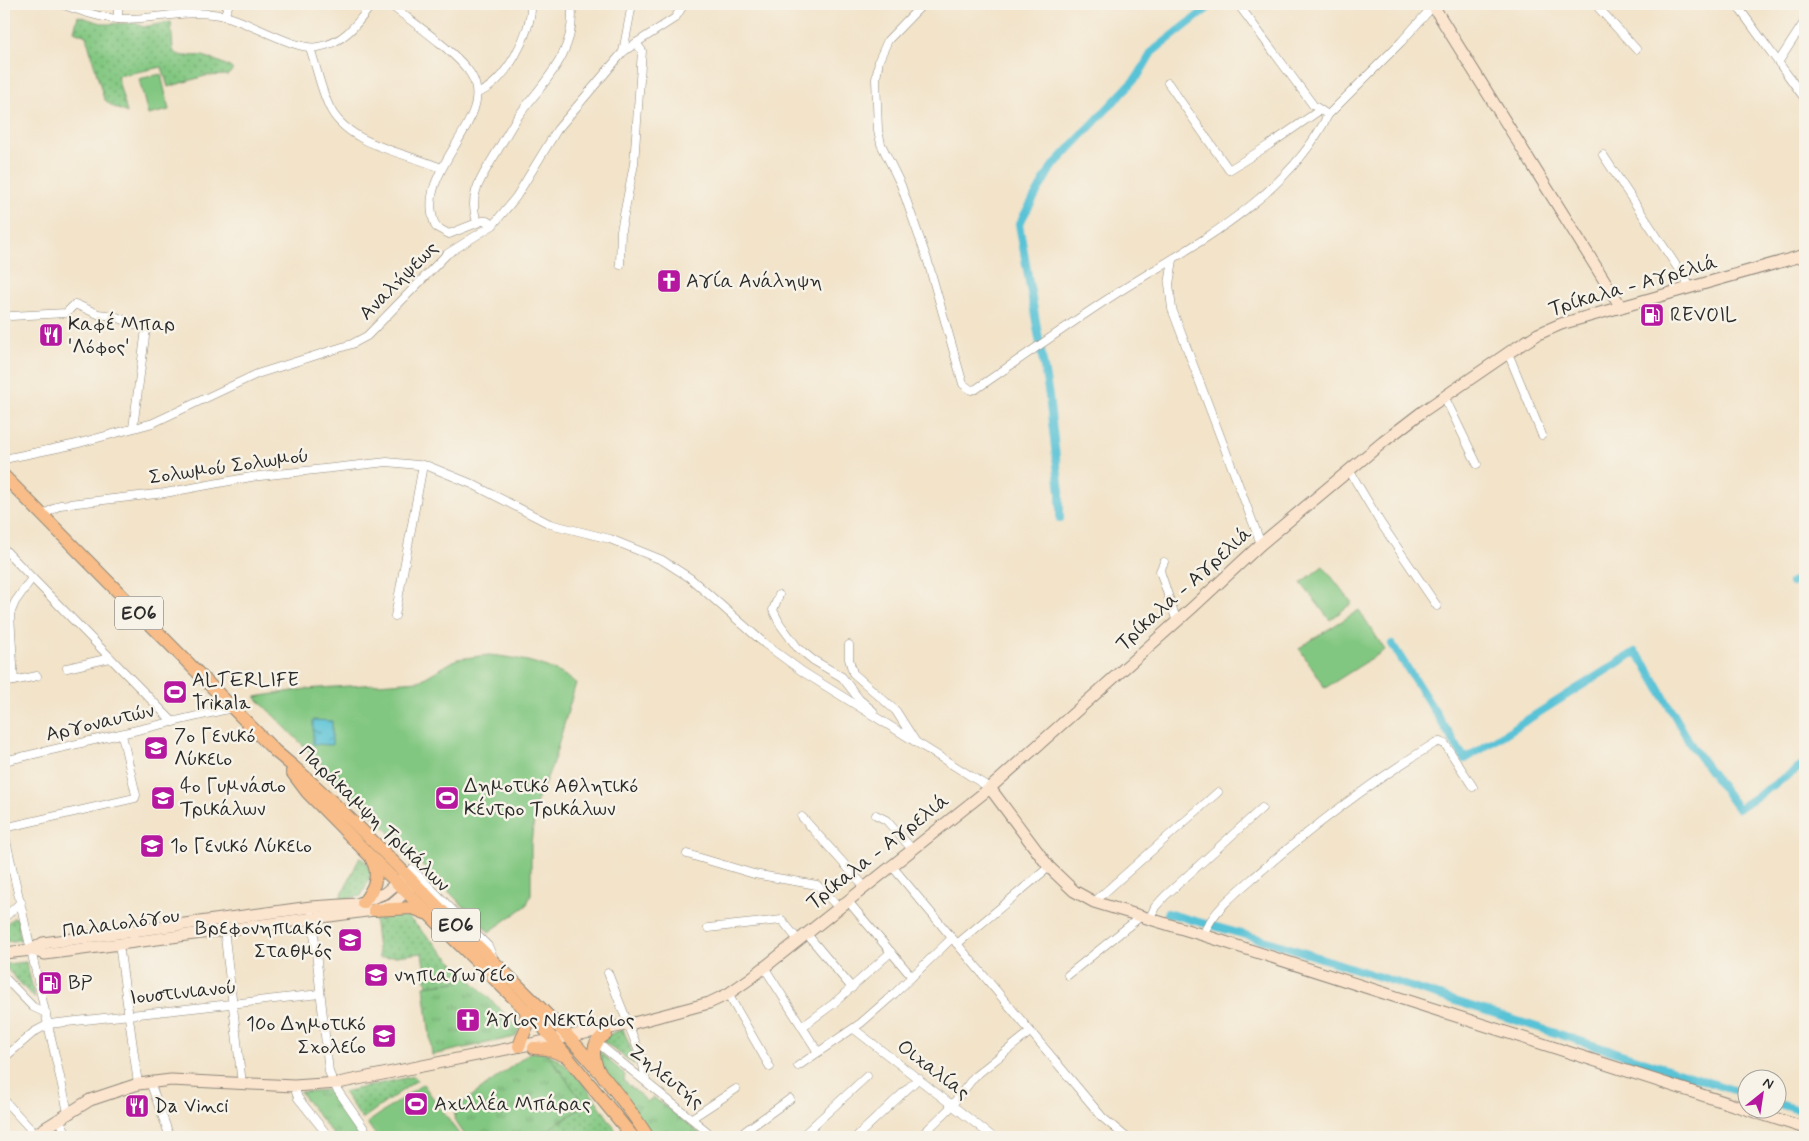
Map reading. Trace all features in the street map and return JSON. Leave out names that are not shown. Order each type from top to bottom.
[{"type":"main road","points":[[1434,4],[1621,307]]},
{"type":"main road","name":"Τρίκαλα - Αγρελιά","points":[[562,1040],[697,1007],[728,994],[990,788],[1177,622],[1261,544],[1349,470],[1444,396],[1508,353],[1549,329],[1805,254]]},
{"type":"main road","name":"Παράκαμψη Τρικάλων","points":[[4,476],[275,751],[315,784],[409,882],[498,966],[562,1040],[568,1057],[633,1137]]},
{"type":"main road","name":"Παράκαμψη Τρικάλων","points":[[275,751],[307,792],[370,856],[409,882],[427,914],[526,1010],[601,1074],[625,1103],[648,1137]]},
{"type":"main road","points":[[990,788],[1049,867],[1074,891],[1094,902],[1144,918],[1204,932],[1805,1128]]},
{"type":"main road","points":[[370,856],[376,868],[376,878],[368,906],[413,908],[427,914]]},
{"type":"main road","name":"Παλαιολόγου","points":[[32,950],[43,943],[392,904],[409,882]]},
{"type":"main road","name":"Παλαιολόγου","points":[[4,953],[32,950],[46,954],[224,929],[311,912]]},
{"type":"main road","points":[[519,1046],[527,1026],[526,1010]]},
{"type":"main road","name":"Τρίκαλα - Αγρελιά","points":[[562,1040],[598,1037],[630,1024]]},
{"type":"main road","points":[[598,1037],[593,1056],[601,1074]]},
{"type":"main road","points":[[33,1136],[63,1115],[105,1093],[144,1083],[180,1080],[294,1086],[333,1084],[480,1053],[562,1040]]},
{"type":"main road","points":[[480,1053],[498,1056],[562,1040]]},
{"type":"main road","points":[[534,1048],[555,1051],[568,1057]]},
{"type":"street","points":[[61,4],[96,15],[118,19],[194,13],[224,16],[310,48],[330,45],[346,36],[372,4]]},
{"type":"street","points":[[118,4],[118,19]]},
{"type":"street","points":[[224,16],[229,4]]},
{"type":"street","points":[[389,4],[463,64],[473,79],[477,93],[474,109],[433,186],[430,200],[432,218],[436,227],[449,234],[477,222],[487,221],[493,226]]},
{"type":"street","points":[[477,93],[488,90],[492,86],[521,46],[531,21],[531,4]]},
{"type":"street","points":[[477,222],[473,199],[478,184],[518,118],[544,87],[555,70],[572,26],[571,4]]},
{"type":"street","points":[[623,52],[632,4]]},
{"type":"street","name":"Αναλήψεως","points":[[4,460],[133,428],[171,416],[279,366],[360,341],[380,326],[447,254],[493,226],[516,197],[557,130],[623,52],[675,18],[684,4]]},
{"type":"street","points":[[923,4],[888,40],[879,60],[876,79],[878,130],[881,144],[901,185],[928,262],[963,384],[971,390],[976,389],[1032,352],[1115,294],[1173,260],[1256,200],[1308,149],[1328,115],[1401,42],[1434,4]]},
{"type":"street","points":[[1238,4],[1313,105],[1328,115]]},
{"type":"street","points":[[1595,4],[1636,49]]},
{"type":"street","points":[[1736,4],[1805,99]]},
{"type":"street","points":[[1779,61],[1805,21]]},
{"type":"street","points":[[620,266],[621,230],[634,164],[642,51],[636,44]]},
{"type":"street","points":[[310,48],[332,111],[347,128],[368,140],[441,168]]},
{"type":"street","points":[[1168,83],[1229,170],[1269,146],[1320,110]]},
{"type":"street","points":[[1603,155],[1691,288]]},
{"type":"street","points":[[1173,260],[1168,284],[1172,309],[1261,544]]},
{"type":"street","points":[[11,316],[66,313],[75,304],[98,314],[110,315],[146,328],[133,428]]},
{"type":"street","points":[[1508,353],[1542,435]]},
{"type":"street","points":[[1444,396],[1476,464]]},
{"type":"street","name":"Σολωμού Σολωμού","points":[[43,515],[60,505],[172,492],[250,477],[387,462],[423,465],[467,482],[550,524],[610,539],[662,560],[690,578],[760,640],[790,663],[882,722]]},
{"type":"street","points":[[395,616],[423,465]]},
{"type":"street","points":[[1349,470],[1380,522],[1437,606]]},
{"type":"street","points":[[4,549],[173,722]]},
{"type":"street","points":[[1164,562],[1160,571],[1177,622]]},
{"type":"street","points":[[14,681],[10,614],[12,607],[32,578]]},
{"type":"street","points":[[779,594],[772,610],[792,641],[807,656],[842,677],[863,703],[882,722],[990,788]]},
{"type":"street","points":[[849,645],[849,659],[853,673],[896,710],[914,741]]},
{"type":"street","points":[[67,668],[110,658]]},
{"type":"street","points":[[4,683],[37,676]]},
{"type":"street","name":"Αργοναυτών","points":[[4,761],[232,708]]},
{"type":"street","points":[[69,1137],[63,1115],[49,1024],[4,830],[135,798],[136,795],[122,735]]},
{"type":"street","points":[[1204,932],[1217,912],[1318,824],[1380,779],[1435,743],[1445,744],[1473,786]]},
{"type":"street","points":[[1094,902],[1218,792]]},
{"type":"street","points":[[1068,975],[1144,918],[1165,896],[1262,808]]},
{"type":"street","points":[[876,815],[886,820],[912,849]]},
{"type":"street","points":[[802,817],[864,886]]},
{"type":"street","points":[[687,854],[754,874],[817,885],[843,903],[891,952],[912,977]]},
{"type":"street","points":[[891,865],[1104,1118],[1126,1137]]},
{"type":"street","points":[[798,1066],[854,1029],[954,941],[1049,867]]},
{"type":"street","points":[[4,918],[20,902]]},
{"type":"street","points":[[311,912],[328,1065],[333,1084],[370,1137]]},
{"type":"street","points":[[708,928],[782,920],[802,937],[852,988]]},
{"type":"street","points":[[224,929],[242,1084]]},
{"type":"street","points":[[119,944],[128,1015],[144,1083],[170,1137]]},
{"type":"street","points":[[802,1027],[852,988],[891,952]]},
{"type":"street","points":[[764,967],[818,1052]]},
{"type":"street","points":[[608,973],[630,1024],[645,1067],[646,1081]]},
{"type":"street","points":[[4,977],[36,1010],[46,1013]]},
{"type":"street","name":"Ιουστινιανού","points":[[49,1024],[320,994]]},
{"type":"street","points":[[728,994],[770,1067]]},
{"type":"street","points":[[4,1058],[34,1032],[49,1024]]},
{"type":"street","name":"Οιχαλίας","points":[[854,1029],[953,1104],[993,1137]]},
{"type":"street","points":[[920,1137],[953,1104],[974,1077],[1030,1032]]},
{"type":"street","name":"Ζηλευτής","points":[[598,1037],[646,1081],[714,1137]]},
{"type":"street","points":[[801,1137],[867,1076]]},
{"type":"street","points":[[856,1137],[918,1078]]},
{"type":"street","points":[[294,1086],[298,1098],[329,1137]]},
{"type":"street","points":[[692,1118],[736,1089]]},
{"type":"street","points":[[738,1137],[790,1099]]},
{"type":"street","points":[[4,1100],[33,1136]]},
{"type":"green space","points":[[78,16],[105,24],[136,23],[143,27],[171,22],[173,50],[176,53],[183,56],[203,56],[224,64],[233,70],[228,75],[205,76],[168,87],[162,67],[117,76],[127,113],[112,106],[104,99],[86,36],[74,31]]},
{"type":"green space","points":[[161,74],[169,110],[148,115],[139,79]]},
{"type":"green space","points":[[1323,566],[1352,603],[1330,620],[1301,583]]},
{"type":"green space","points":[[1359,610],[1385,650],[1325,688],[1299,648]]},
{"type":"green space","name":"Δημοτικό Αθλητικό Κέντρο Τρικάλων","points":[[489,655],[535,663],[556,671],[576,683],[553,763],[536,804],[531,843],[531,895],[526,906],[489,932],[255,697],[306,689],[419,681],[457,659]]},
{"type":"green space","points":[[360,857],[368,864],[372,875],[361,896],[339,900]]},
{"type":"green space","points":[[402,911],[464,973],[456,982],[427,986],[422,953],[379,958],[374,916]]},
{"type":"green space","points":[[13,918],[17,918],[21,940],[4,942],[4,926]]},
{"type":"green space","points":[[26,962],[34,998],[5,967],[7,964]]},
{"type":"green space","points":[[464,973],[520,1029],[515,1037],[432,1055],[424,986],[456,982]]},
{"type":"green space","points":[[623,1029],[635,1059],[635,1065],[603,1041],[604,1037]]},
{"type":"green space","points":[[599,1051],[625,1075],[624,1081],[648,1102],[653,1097],[705,1137],[651,1137],[597,1066]]},
{"type":"green space","points":[[531,1052],[547,1053],[585,1105],[537,1137],[466,1137],[454,1119],[456,1108]]},
{"type":"green space","points":[[547,1053],[559,1060],[579,1079],[620,1137],[537,1137],[585,1105]]},
{"type":"green space","points":[[414,1076],[417,1080],[362,1119],[343,1092]]},
{"type":"green space","name":"Αχιλλέα Μπάρας","points":[[423,1084],[461,1137],[377,1137],[367,1123]]},
{"type":"green space","points":[[327,1090],[363,1137],[335,1137],[300,1092]]},
{"type":"water","points":[[313,720],[332,721],[332,745],[313,744]]},
{"type":"waterway","points":[[1060,519],[1060,492],[1049,396],[1019,224],[1051,168],[1138,76],[1152,52],[1213,4]]},
{"type":"waterway","points":[[1792,583],[1805,577]]},
{"type":"waterway","points":[[1392,644],[1465,759],[1635,652],[1645,664],[1693,748],[1738,809],[1805,764]]},
{"type":"waterway","points":[[1167,913],[1274,943],[1736,1091]]},
{"type":"waterway","points":[[1786,1106],[1805,1112]]},
{"type":"place","name":"Αγία Ανάληψη","points":[[669,281]]},
{"type":"place","name":"REVOIL","points":[[1652,315]]},
{"type":"place","name":"Καφέ Μπαρ 'Λόφος'","points":[[51,335]]},
{"type":"place","name":"ALTERLIFE Trikala","points":[[175,692]]},
{"type":"place","name":"7ο Γενικό Λύκειο","points":[[156,748]]},
{"type":"place","name":"4ο Γυμνάσιο Τρικάλων","points":[[163,798]]},
{"type":"place","name":"Δημοτικό Αθλητικό Κέντρο Τρικάλων","points":[[447,798]]},
{"type":"place","name":"1ο Γενικό Λύκειο","points":[[152,846]]},
{"type":"place","name":"Βρεφονηπιακός Σταθμός","points":[[350,940]]},
{"type":"place","name":"νηπιαγωγείο","points":[[376,975]]},
{"type":"place","name":"BP","points":[[50,983]]},
{"type":"place","name":"Άγιος Νεκτάριος","points":[[468,1020]]},
{"type":"place","name":"10ο Δημοτικό Σχολείο","points":[[384,1036]]},
{"type":"place","name":"Αχιλλέα Μπάρας","points":[[416,1104]]},
{"type":"place","name":"Da Vinci","points":[[137,1106]]}]
